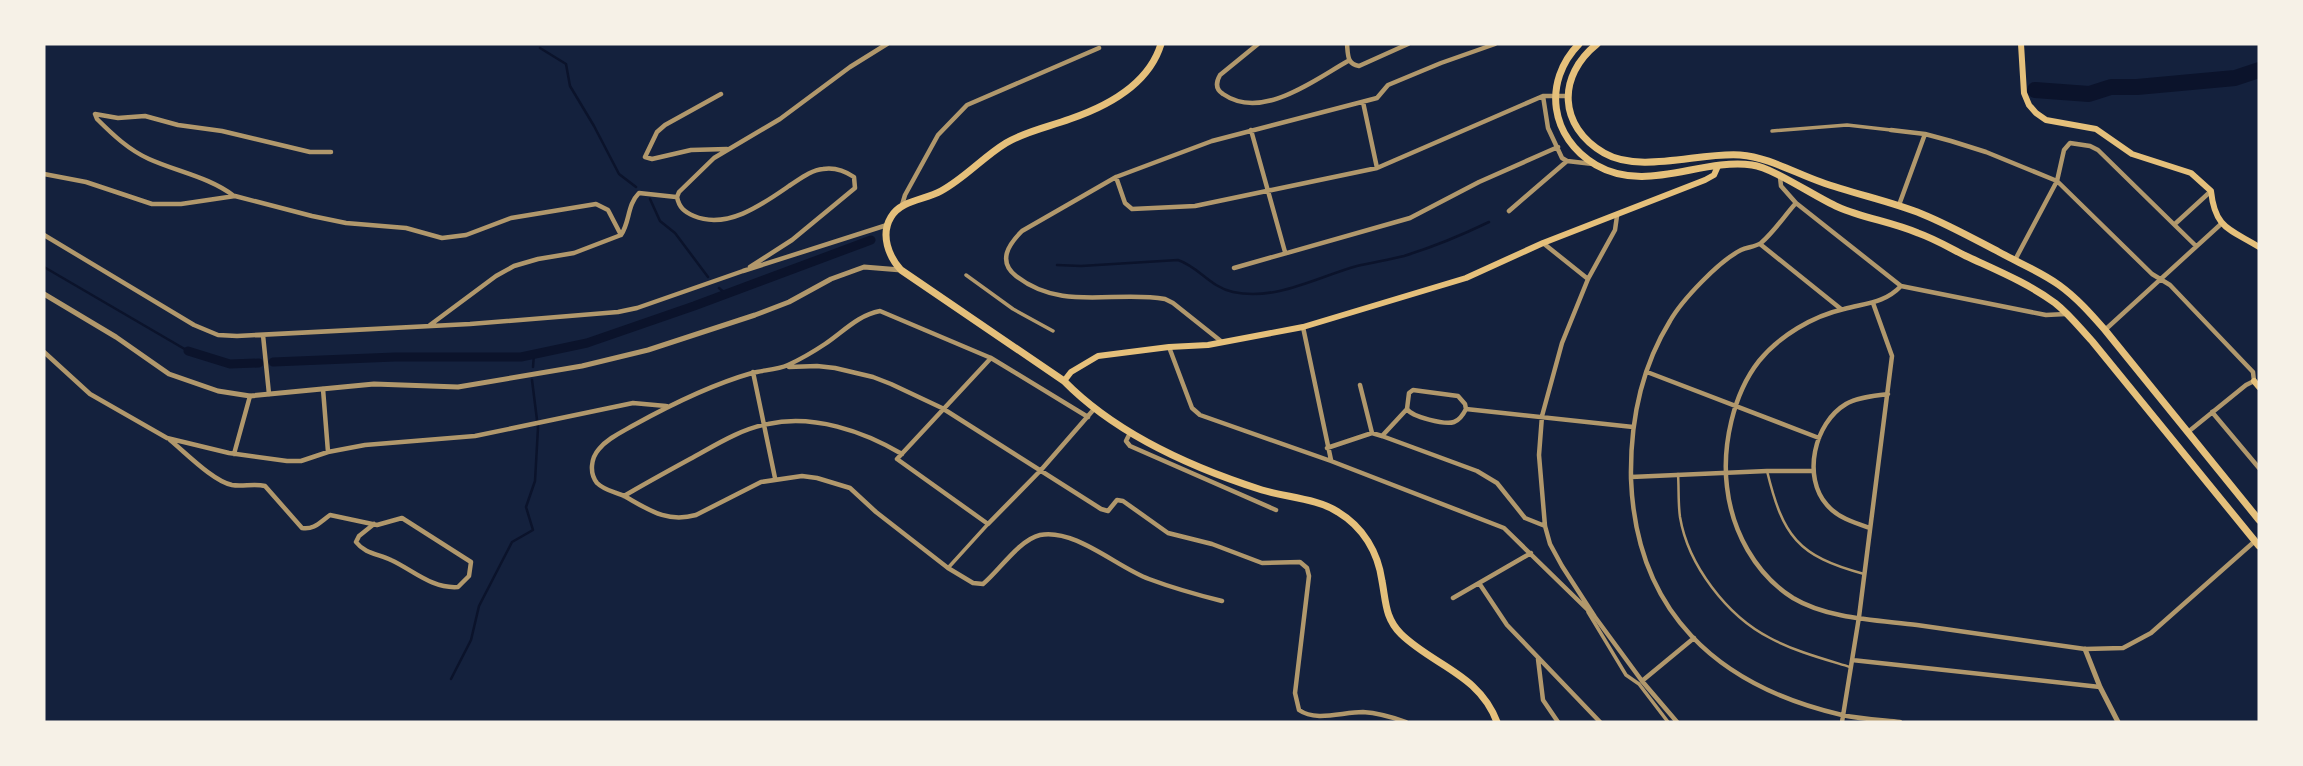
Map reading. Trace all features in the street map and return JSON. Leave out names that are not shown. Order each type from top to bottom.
[{"type":"main road","points":[[1161,44],[1157,58],[1145,74],[1122,94],[1073,118],[1029,132],[1006,143],[955,183],[937,193],[902,205],[891,216],[887,228],[887,248],[892,261],[901,271],[1064,382],[1130,433],[1226,477],[1337,511],[1359,529],[1374,552],[1382,577],[1385,611],[1390,621],[1408,640],[1466,680],[1486,702],[1497,722]]},
{"type":"main road","points":[[1597,44],[1582,57],[1569,82],[1568,96],[1571,114],[1592,146],[1615,158],[1641,162],[1709,156],[1740,155],[1755,158],[1922,214],[2015,260],[2061,287],[2082,304],[2259,520]]},
{"type":"main road","points":[[2023,44],[2024,93],[2036,114],[2046,120],[2096,129],[2132,154],[2191,173],[2211,191],[2212,203],[2221,224],[2259,247]]},
{"type":"main road","points":[[1582,57],[1576,46],[1563,64],[1554,96],[1567,136],[1582,155],[1594,164],[1619,175],[1635,177],[1718,166],[1758,166],[1839,207],[1920,233],[2007,275],[2054,303],[2067,314],[2258,541]]},
{"type":"main road","points":[[1695,169],[1709,156]]},
{"type":"main road","points":[[1064,382],[1071,372],[1098,356],[1209,345],[1303,327],[1466,278],[1543,243],[1705,180],[1714,175],[1718,166]]},
{"type":"main road","points":[[1780,177],[1784,168]]},
{"type":"main road","points":[[1893,224],[1898,207]]},
{"type":"main road","points":[[2007,275],[2015,260]]},
{"type":"main road","points":[[2092,341],[2105,330]]},
{"type":"main road","points":[[2175,443],[2188,432]]},
{"type":"main road","points":[[2223,502],[2235,492]]},
{"type":"street","points":[[743,271],[792,240],[823,212],[850,194],[855,188],[854,177],[838,169],[812,172],[758,206],[718,220],[704,219],[687,213],[678,204],[677,197],[682,188],[728,149],[780,119],[850,67],[887,44]]},
{"type":"street","points":[[1258,44],[1220,75],[1217,88],[1224,95],[1246,103],[1264,102],[1286,95],[1349,61]]},
{"type":"street","points":[[1347,46],[1349,61],[1352,65],[1359,66],[1408,44]]},
{"type":"street","points":[[1222,342],[1165,299],[1058,296],[1018,278],[1008,268],[1005,255],[1014,238],[1029,226],[1116,177],[1212,141],[1377,98],[1388,85],[1441,62],[1496,44]]},
{"type":"street","points":[[902,205],[938,135],[967,105],[1099,45]]},
{"type":"street","points":[[721,94],[665,125],[657,132],[645,157],[652,159],[691,150],[728,149]]},
{"type":"street","points":[[1116,177],[1125,203],[1132,209],[1195,206],[1377,168],[1543,96],[1568,96]]},
{"type":"street","points":[[1543,96],[1548,128],[1562,158],[1594,164]]},
{"type":"street","points":[[1363,102],[1377,168]]},
{"type":"street","points":[[331,152],[310,152],[222,131],[145,117],[118,118],[95,114],[101,124],[126,146],[149,159],[214,182],[235,196],[312,216],[346,223],[406,228],[442,237],[466,235],[511,218],[596,204],[608,210],[621,235]]},
{"type":"street","points":[[1772,131],[1847,125],[1925,134],[1986,152],[2057,181],[2152,274],[2170,285],[2253,372],[2257,384],[2246,385],[2188,432]]},
{"type":"street","points":[[1251,130],[1285,252]]},
{"type":"street","points":[[1898,207],[1925,134]]},
{"type":"street","points":[[2015,260],[2057,181],[2064,150],[2070,143],[2098,150],[2176,223],[2196,246]]},
{"type":"street","points":[[1234,268],[1410,218],[1479,182],[1558,147]]},
{"type":"street","points":[[1509,211],[1567,161]]},
{"type":"street","points":[[44,174],[86,182],[152,204],[181,204],[235,196]]},
{"type":"street","points":[[1780,177],[1781,186],[1796,203],[1901,286],[2046,314],[2067,314]]},
{"type":"street","points":[[2176,223],[2211,191]]},
{"type":"street","points":[[429,326],[496,276],[514,266],[574,253],[621,235],[626,228],[632,202],[639,193],[677,197]]},
{"type":"street","points":[[1796,203],[1760,244],[1741,250],[1689,295],[1657,344],[1638,400],[1633,427],[1632,506],[1637,535],[1660,596],[1694,638],[1738,675],[1758,686],[1843,715],[1900,722]]},
{"type":"street","points":[[1617,216],[1615,230],[1588,279],[1562,343],[1542,416],[1539,455],[1545,526],[1550,544],[1562,566],[1595,617],[1642,681],[1677,722]]},
{"type":"street","points":[[2105,330],[2221,224]]},
{"type":"street","points":[[44,235],[205,331],[237,336],[618,312],[887,228]]},
{"type":"street","points":[[1543,243],[1588,279]]},
{"type":"street","points":[[1760,244],[1842,309]]},
{"type":"street","points":[[44,294],[169,374],[218,391],[250,396],[374,384],[458,387],[582,366],[648,350],[755,316],[853,270],[864,267],[901,271]]},
{"type":"street","points":[[966,275],[1013,309],[1053,331]]},
{"type":"street","points":[[1901,286],[1891,296],[1873,303],[1842,309],[1802,326],[1776,344],[1759,362],[1736,405],[1725,472],[1728,496],[1738,531],[1743,543],[1764,572],[1793,597],[1814,607],[1859,618],[2085,649],[2123,648],[2151,633],[2258,541]]},
{"type":"street","points":[[1842,722],[1859,618],[1892,356],[1873,303]]},
{"type":"street","points":[[784,367],[817,350],[859,319],[880,312],[896,316],[991,358],[1088,417]]},
{"type":"street","points":[[1303,327],[1331,461]]},
{"type":"street","points":[[263,335],[269,394]]},
{"type":"street","points":[[1169,347],[1192,408],[1200,415],[1486,520],[1514,536],[1595,617]]},
{"type":"street","points":[[44,352],[90,394],[166,438],[223,482],[241,486],[265,486],[302,528],[316,526],[330,515],[374,524],[396,518],[408,521],[471,562],[472,570],[469,576],[458,587],[443,586],[420,577],[389,558],[366,551],[356,542],[359,536],[374,524]]},
{"type":"street","points":[[988,524],[897,459],[991,358]]},
{"type":"street","points":[[1222,601],[1149,579],[1088,547],[1053,535],[1039,535],[1028,541],[983,584],[973,583],[948,568],[876,512],[850,488],[817,478],[775,478],[749,486],[696,515],[685,518],[647,511],[624,496],[604,489],[595,481],[592,466],[596,451],[605,442],[667,406],[753,372],[817,366],[873,377],[942,408],[1101,509],[1108,511],[1117,500],[1122,500],[1175,535],[1212,544],[1262,564],[1292,561],[1304,564],[1309,576],[1295,693],[1299,710],[1306,715],[1316,716],[1365,712],[1406,722]]},
{"type":"street","points":[[753,372],[775,478]]},
{"type":"street","points":[[1647,372],[1819,438]]},
{"type":"street","points":[[1360,385],[1371,433]]},
{"type":"street","points":[[323,389],[328,452]]},
{"type":"street","points":[[1382,436],[1407,409],[1409,393],[1417,389],[1458,396],[1465,404],[1459,419],[1449,422],[1413,416],[1407,409]]},
{"type":"street","points":[[1870,528],[1848,520],[1826,504],[1819,493],[1813,471],[1819,438],[1833,415],[1846,404],[1888,394]]},
{"type":"street","points":[[234,454],[250,396]]},
{"type":"street","points":[[166,438],[234,454],[287,461],[387,442],[475,436],[634,403],[667,406]]},
{"type":"street","points":[[948,568],[1041,470],[1095,408]]},
{"type":"street","points":[[1465,409],[1633,427]]},
{"type":"street","points":[[2212,412],[2259,468]]},
{"type":"street","points":[[624,496],[717,443],[765,424],[813,422],[860,434],[884,443],[902,454]]},
{"type":"street","points":[[1130,433],[1126,441],[1129,446],[1276,510]]},
{"type":"street","points":[[1327,448],[1371,433],[1382,436],[1477,471],[1497,484],[1525,518],[1545,526]]},
{"type":"street","points":[[1631,477],[1813,471]]},
{"type":"street","points":[[1453,598],[1531,553]]},
{"type":"street","points":[[1479,583],[1507,625],[1600,722]]},
{"type":"street","points":[[1587,609],[1626,675],[1639,684],[1668,722]]},
{"type":"street","points":[[1642,681],[1694,638]]},
{"type":"street","points":[[2085,649],[2118,722]]},
{"type":"street","points":[[1538,658],[1543,700],[1559,722]]},
{"type":"street","points":[[1852,660],[2100,687]]},
{"type":"lane","points":[[1767,471],[1780,517],[1791,536],[1816,557],[1864,574]]},
{"type":"lane","points":[[1678,474],[1680,518],[1693,554],[1715,592],[1735,612],[1769,638],[1850,667]]},
{"type":"waterway","points":[[540,48],[566,64],[570,86],[619,174],[636,187]]},
{"type":"waterway","points":[[2035,90],[2089,94],[2111,87],[2235,78],[2259,70]]},
{"type":"waterway","points":[[650,199],[660,221],[675,233],[708,277]]},
{"type":"waterway","points":[[1057,265],[1178,260],[1225,289],[1249,294],[1265,293],[1281,291],[1357,266],[1404,256],[1489,222]]},
{"type":"waterway","points":[[273,362],[395,357],[521,357],[587,343],[871,240]]},
{"type":"waterway","points":[[44,267],[188,351]]},
{"type":"waterway","points":[[719,288],[726,294]]},
{"type":"waterway","points":[[188,351],[230,364],[259,363]]},
{"type":"waterway","points":[[533,367],[534,354]]},
{"type":"waterway","points":[[451,679],[471,640],[479,606],[512,542],[533,530],[526,507],[535,481],[538,428],[532,380]]}]
